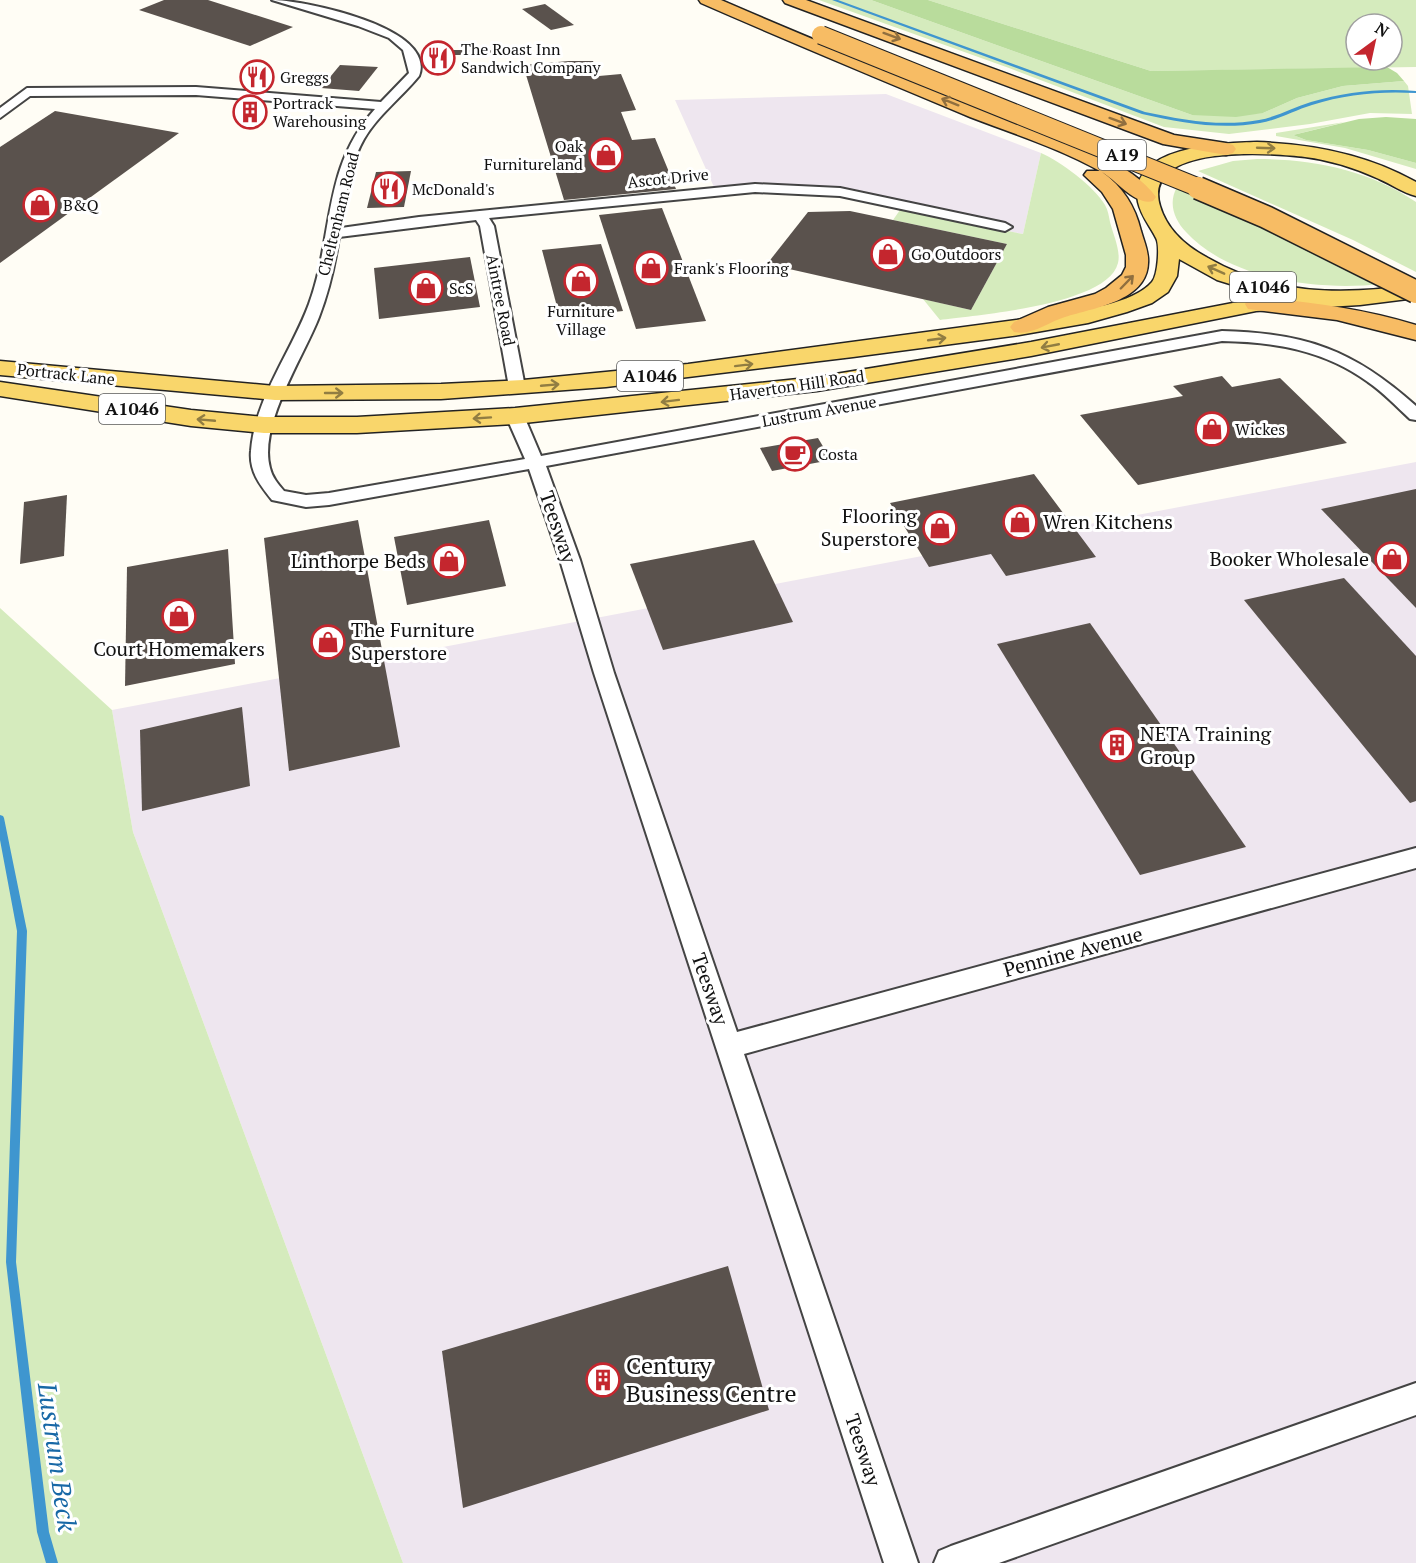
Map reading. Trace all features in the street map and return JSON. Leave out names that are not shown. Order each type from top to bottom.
[{"type":"highway","name":"A19","points":[[707,0],[1004,124],[1095,158],[1121,173],[1146,197]]},
{"type":"highway","name":"A19","points":[[735,0],[828,32],[1223,185],[1416,277]]},
{"type":"highway","name":"A19","points":[[784,3],[828,32],[1266,217],[1416,291]]},
{"type":"highway","name":"A19","points":[[784,3],[1170,140],[1226,149]]},
{"type":"highway","name":"A1046","points":[[1004,124],[1058,152],[1105,183],[1126,210],[1138,259],[1132,278],[1121,289],[1090,304],[1055,312],[1022,327]]},
{"type":"highway","points":[[1360,300],[1416,316]]},
{"type":"highway","points":[[1256,304],[1319,309],[1360,316],[1416,333]]},
{"type":"main road","points":[[1146,197],[1151,179],[1160,168],[1188,155],[1226,149],[1297,150],[1416,177]]},
{"type":"main road","points":[[1352,161],[1416,190]]},
{"type":"main road","name":"A1046","points":[[1146,197],[1153,219],[1168,240],[1192,259],[1236,279],[1288,294],[1324,299],[1360,300],[1416,291]]},
{"type":"main road","name":"Haverton Hill Road","points":[[276,393],[405,393],[649,376],[1022,327],[1098,314],[1141,299],[1159,287],[1169,270],[1168,240]]},
{"type":"main road","name":"Haverton Hill Road","points":[[264,425],[357,425],[515,416],[817,384],[1031,349],[1256,304],[1324,299]]},
{"type":"main road","name":"Portrack Lane","points":[[0,368],[196,388],[276,393]]},
{"type":"main road","name":"Portrack Lane","points":[[0,390],[74,399],[191,418],[264,425]]},
{"type":"street","name":"Cheltenham Road","points":[[264,425],[317,301],[352,149],[384,106],[415,73],[414,61],[403,44],[386,32],[277,0]]},
{"type":"street","points":[[0,114],[27,92],[195,91],[384,106]]},
{"type":"street","name":"Ascot Drive","points":[[332,234],[480,215],[698,193],[782,188],[840,192],[1005,227]]},
{"type":"street","name":"Aintree Road","points":[[480,215],[487,226],[517,387]]},
{"type":"street","name":"Lustrum Avenue","points":[[264,425],[259,448],[261,473],[278,496],[306,501],[329,499],[535,460],[830,410],[1222,336],[1260,336],[1289,340],[1325,350],[1371,376],[1416,415]]},
{"type":"street","name":"Teesway","points":[[515,416],[535,460],[901,1563]]},
{"type":"street","name":"Pennine Avenue","points":[[729,1046],[1416,858]]},
{"type":"street","points":[[951,1563],[1416,1399]]},
{"type":"shaded area","points":[[886,94],[1041,153],[1023,234],[827,195],[714,187],[675,100]]},
{"type":"shaded area","points":[[1416,462],[1416,1563],[403,1563],[133,832],[112,710]]},
{"type":"green space","points":[[819,0],[871,0],[1192,115],[1263,113],[1297,98],[1343,86],[1404,81],[1408,86],[1412,114],[1370,113],[1310,124],[1229,134],[1164,127],[1009,68]]},
{"type":"green space","points":[[871,0],[928,0],[1151,71],[1344,68],[1344,72],[1395,72],[1404,81],[1343,86],[1297,98],[1263,113],[1236,117],[1192,115]]},
{"type":"green space","points":[[928,0],[1416,0],[1416,67],[1404,67],[1404,12],[1344,12],[1344,68],[1151,71]]},
{"type":"green space","points":[[1386,117],[1416,119],[1416,163],[1368,150],[1306,140],[1293,135],[1359,119]]},
{"type":"green space","points":[[1345,122],[1293,135],[1306,140],[1368,150],[1416,163],[1416,169],[1345,148],[1276,136],[1276,133]]},
{"type":"green space","points":[[1041,153],[1076,175],[1105,205],[1116,242],[1118,263],[1109,277],[1091,289],[1067,298],[1010,311],[940,320],[923,299],[971,310],[1007,244],[893,220],[900,210],[1023,234]]},
{"type":"green space","points":[[1257,159],[1299,161],[1340,168],[1379,182],[1416,202],[1416,272],[1353,240],[1198,171],[1233,161]]},
{"type":"green space","points":[[1177,187],[1381,284],[1331,286],[1277,279],[1226,261],[1204,248],[1178,222],[1173,205]]},
{"type":"green space","points":[[0,608],[112,710],[133,832],[403,1563],[0,1563]]},
{"type":"building","points":[[164,0],[208,0],[293,27],[250,46],[139,10]]},
{"type":"building","points":[[545,4],[574,25],[551,30],[522,9]]},
{"type":"building","name":"The Roast Inn Sandwich Company","points":[[434,50],[515,50],[513,55],[446,55],[444,61],[430,61]]},
{"type":"building","points":[[593,61],[599,76],[621,74],[636,110],[621,112],[632,140],[655,138],[676,189],[564,200],[523,65]]},
{"type":"building","points":[[340,65],[378,67],[359,91],[321,88]]},
{"type":"building","name":"Greggs","points":[[271,72],[266,82],[244,82],[249,73]]},
{"type":"building","name":"B&Q","points":[[55,111],[179,133],[0,263],[0,147]]},
{"type":"building","name":"McDonald's","points":[[411,171],[404,207],[367,208],[376,172]]},
{"type":"building","name":"Frank's Flooring","points":[[662,208],[706,321],[636,329],[599,215]]},
{"type":"building","name":"Go Outdoors","points":[[850,211],[1007,244],[971,310],[767,264],[808,212]]},
{"type":"building","name":"Furniture Village","points":[[601,244],[623,311],[560,318],[542,250]]},
{"type":"building","name":"ScS","points":[[470,257],[480,307],[379,319],[374,268]]},
{"type":"building","name":"Wickes","points":[[1222,376],[1232,387],[1280,378],[1347,443],[1138,485],[1080,415],[1183,396],[1173,386]]},
{"type":"building","name":"Costa","points":[[818,438],[831,460],[772,471],[760,448]]},
{"type":"building","name":"Wren Kitchens","points":[[1034,474],[1096,557],[1006,576],[991,554],[929,567],[890,503]]},
{"type":"building","name":"Booker Wholesale","points":[[1416,489],[1416,608],[1321,509]]},
{"type":"building","points":[[67,495],[64,556],[20,564],[24,502]]},
{"type":"building","name":"The Furniture Superstore","points":[[358,520],[400,747],[289,771],[264,538]]},
{"type":"building","name":"Linthorpe Beds","points":[[489,520],[506,586],[407,605],[394,537]]},
{"type":"building","points":[[754,540],[793,622],[663,650],[630,564]]},
{"type":"building","name":"Court Homemakers","points":[[228,549],[235,664],[125,686],[127,567]]},
{"type":"building","points":[[1344,578],[1416,656],[1416,801],[1410,803],[1244,600]]},
{"type":"building","name":"NETA Training Group","points":[[1090,623],[1246,847],[1140,875],[997,644]]},
{"type":"building","points":[[242,707],[250,786],[142,811],[140,730]]},
{"type":"building","name":"Century Business Centre","points":[[728,1266],[769,1410],[463,1508],[442,1351]]},
{"type":"waterway","points":[[834,0],[1144,113],[1188,122],[1248,123],[1267,120],[1298,108],[1342,96],[1385,91],[1416,92]]},
{"type":"waterway","name":"Lustrum Beck","points":[[0,818],[22,931],[11,1262],[43,1532],[52,1563]]},
{"type":"place","name":"The Roast Inn Sandwich Company","points":[[438,58]]},
{"type":"place","name":"Greggs","points":[[257,77]]},
{"type":"place","name":"Portrack Warehousing","points":[[250,112]]},
{"type":"place","name":"Oak Furnitureland","points":[[606,155]]},
{"type":"place","name":"McDonald's","points":[[389,189]]},
{"type":"place","name":"B&Q","points":[[40,205]]},
{"type":"place","name":"Go Outdoors","points":[[888,254]]},
{"type":"place","name":"Frank's Flooring","points":[[651,268]]},
{"type":"place","name":"Furniture Village","points":[[581,281]]},
{"type":"place","name":"ScS","points":[[426,288]]},
{"type":"place","name":"Wickes","points":[[1212,429]]},
{"type":"place","name":"Costa","points":[[795,454]]},
{"type":"place","name":"Wren Kitchens","points":[[1020,522]]},
{"type":"place","name":"Flooring Superstore","points":[[940,528]]},
{"type":"place","name":"Booker Wholesale","points":[[1392,559]]},
{"type":"place","name":"Linthorpe Beds","points":[[449,561]]},
{"type":"place","name":"Court Homemakers","points":[[179,616]]},
{"type":"place","name":"The Furniture Superstore","points":[[328,642]]},
{"type":"place","name":"NETA Training Group","points":[[1117,745]]},
{"type":"place","name":"Century Business Centre","points":[[603,1380]]}]
